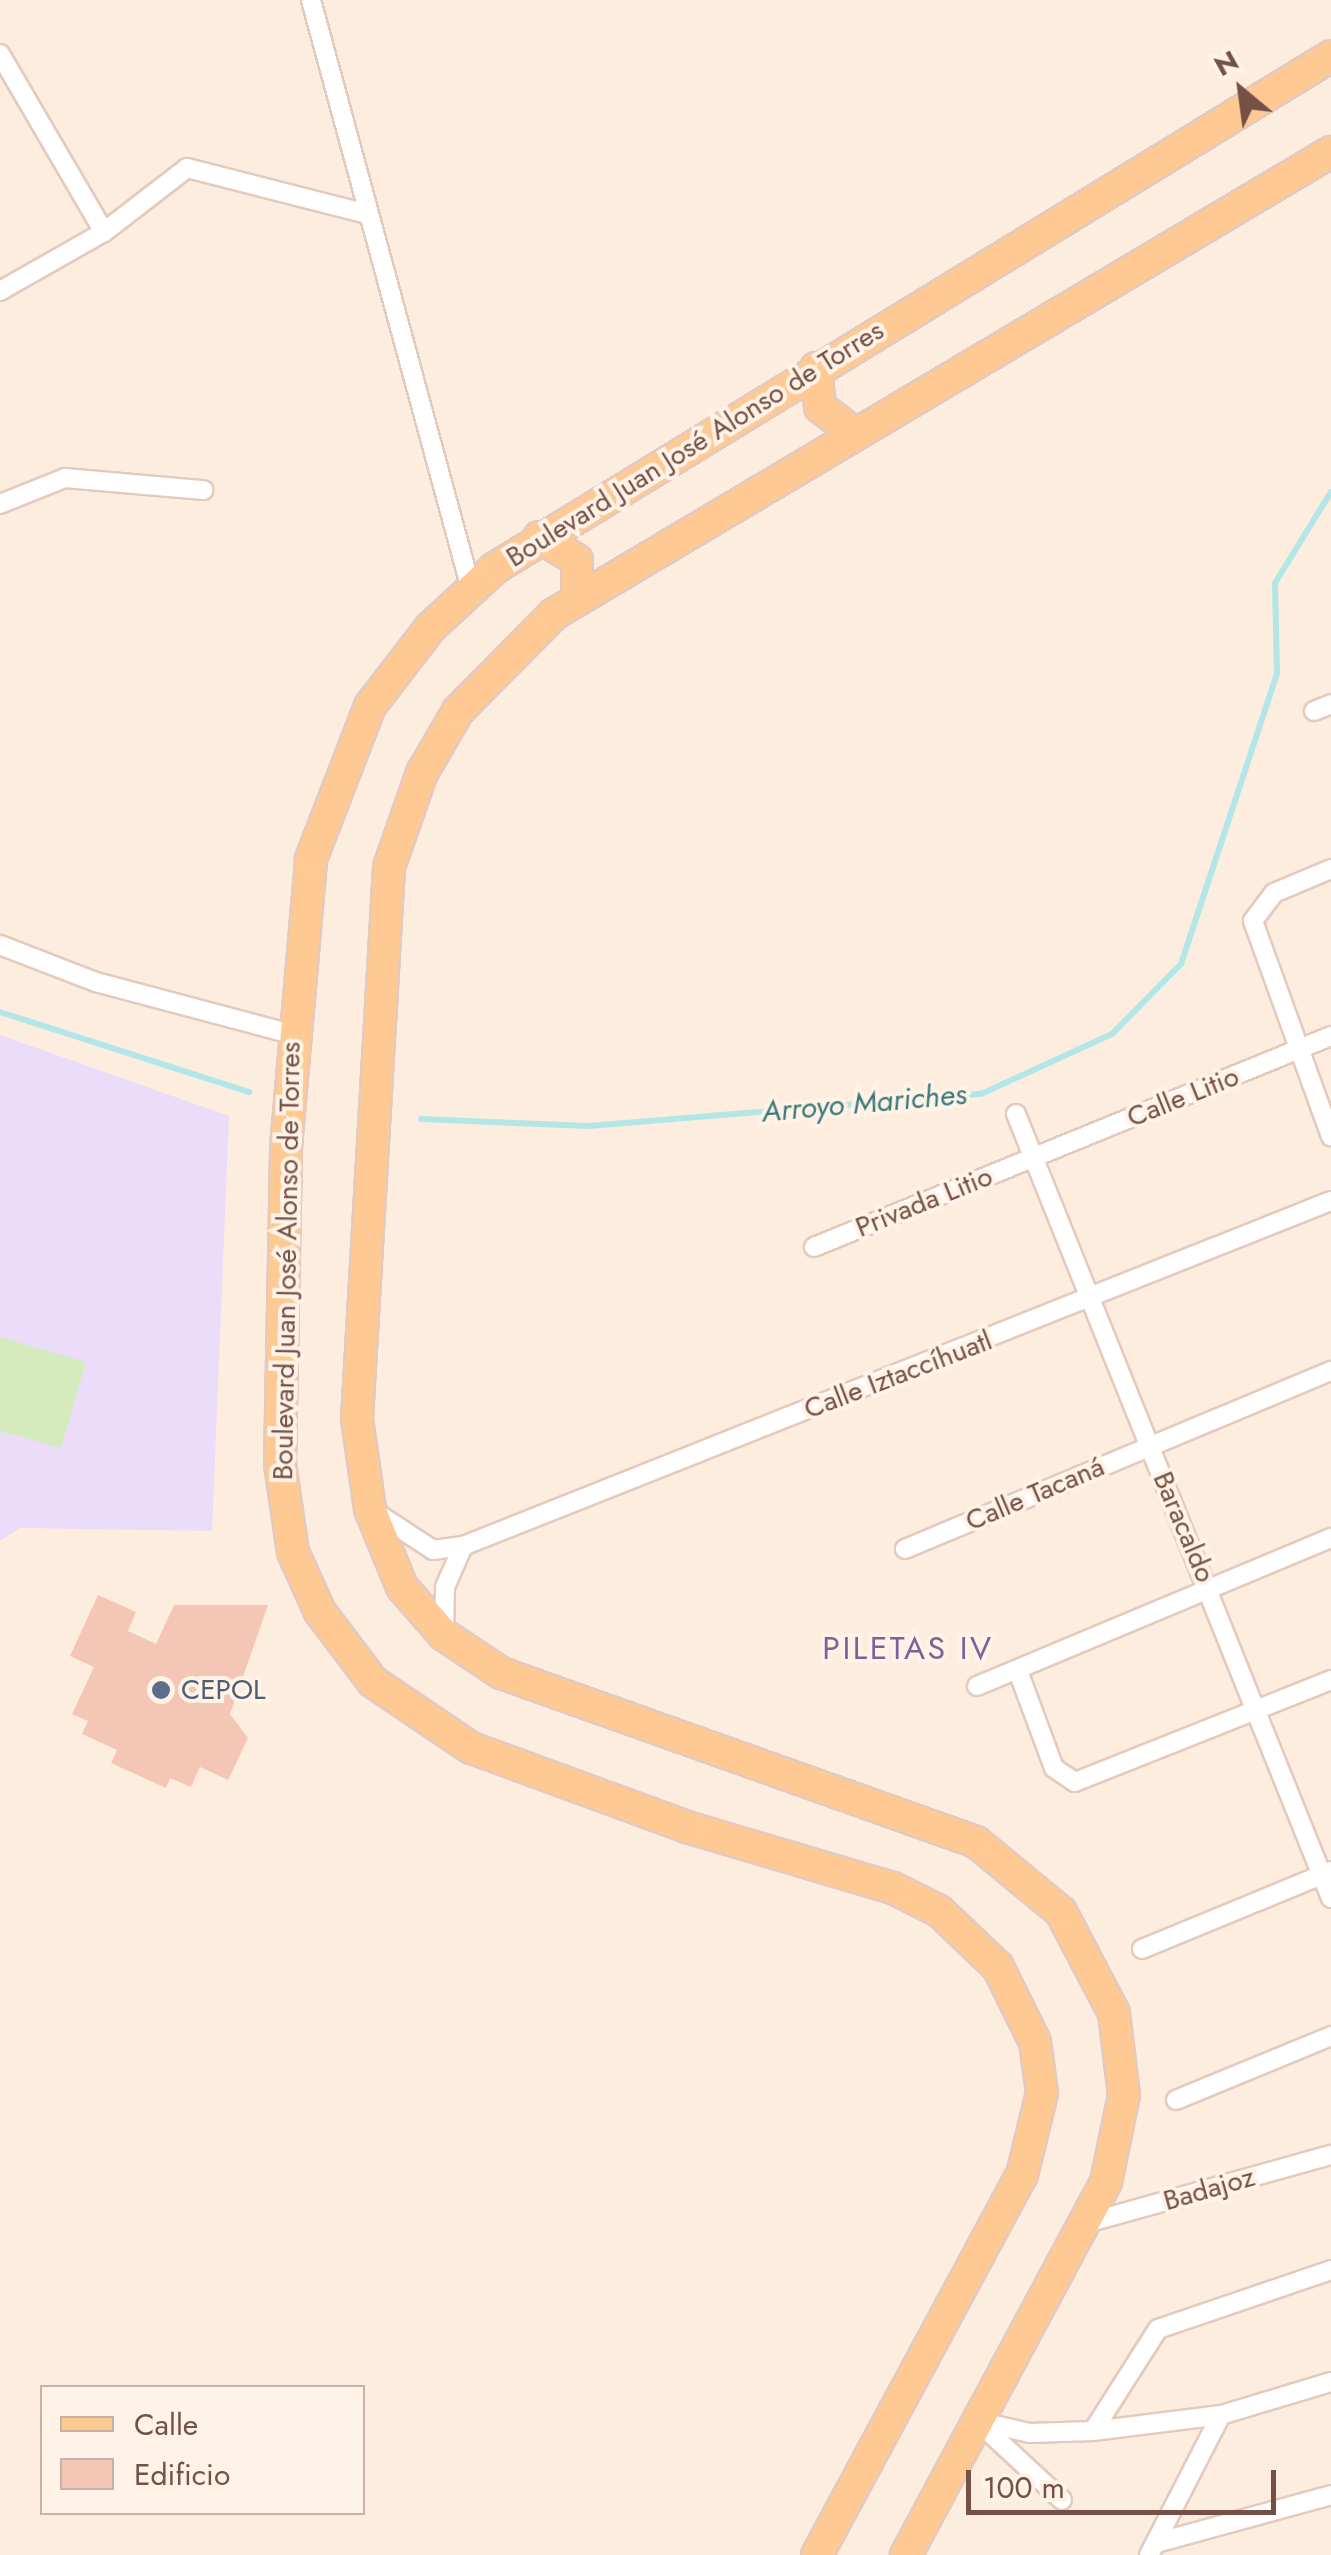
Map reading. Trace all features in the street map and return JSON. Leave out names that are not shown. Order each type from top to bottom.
[{"type":"main road","name":"Boulevard Juan José Alonso de Torres","points":[[817,2555],[1022,2175],[1042,2093],[1027,2020],[980,1946],[917,1898],[472,1748],[395,1702],[335,1636],[293,1552],[282,1488],[292,1034],[311,860],[335,777],[389,679],[471,589],[539,537],[1331,56]]},
{"type":"main road","points":[[906,2555],[1087,2223],[1122,2126],[1120,2038],[1077,1933],[1040,1888],[952,1832],[550,1694],[444,1635],[402,1587],[370,1509],[357,1419],[389,867],[422,773],[458,711],[503,658],[576,599],[1331,152]]},
{"type":"main road","points":[[816,368],[820,408],[854,434]]},
{"type":"main road","points":[[539,537],[577,560],[576,599]]},
{"type":"street","points":[[311,0],[363,213],[471,589]]},
{"type":"street","points":[[0,54],[104,232]]},
{"type":"street","points":[[0,291],[104,232],[195,166],[363,213]]},
{"type":"street","points":[[0,504],[65,478],[203,490]]},
{"type":"street","points":[[1331,869],[1274,893],[1253,921],[1331,1136]]},
{"type":"street","points":[[0,945],[96,982],[292,1034]]},
{"type":"street","name":"Calle Litio","points":[[1034,1158],[1331,1036]]},
{"type":"street","name":"Baracaldo","points":[[1016,1114],[1326,1873],[1331,1898]]},
{"type":"street","name":"Privada Litio","points":[[814,1247],[1034,1158]]},
{"type":"street","name":"Calle Iztaccíhuatl","points":[[370,1509],[433,1550],[463,1546],[1331,1201]]},
{"type":"street","name":"Calle Tacaná","points":[[905,1549],[1331,1371]]},
{"type":"street","points":[[978,1686],[1331,1538]]},
{"type":"street","points":[[444,1635],[446,1587],[463,1546]]},
{"type":"street","points":[[1018,1671],[1054,1768],[1084,1781],[1331,1680]]},
{"type":"street","points":[[1142,1949],[1326,1873]]},
{"type":"street","points":[[1176,2100],[1331,2036]]},
{"type":"street","name":"Badajoz","points":[[1087,2223],[1331,2155]]},
{"type":"street","points":[[1093,2431],[1158,2329],[1331,2270]]},
{"type":"street","points":[[977,2421],[1030,2434],[1093,2431],[1221,2415],[1331,2382]]},
{"type":"street","points":[[1153,2549],[1221,2415]]},
{"type":"street","points":[[977,2421],[1062,2500]]},
{"type":"street","points":[[1153,2549],[1331,2495]]},
{"type":"shaded area","points":[[0,1035],[229,1116],[212,1531],[20,1528],[0,1541]]},
{"type":"green space","points":[[0,1337],[86,1362],[61,1448],[0,1431]]},
{"type":"building","name":"CEPOL","points":[[98,1595],[136,1612],[128,1631],[156,1644],[174,1605],[268,1605],[230,1714],[248,1738],[228,1780],[200,1767],[191,1787],[170,1778],[166,1788],[111,1763],[117,1750],[82,1734],[88,1721],[72,1714],[94,1667],[70,1656]]},
{"type":"waterway","name":"Arroyo Mariches","points":[[421,1119],[589,1126],[981,1094],[1112,1034],[1181,964],[1277,673],[1275,583],[1331,492]]},
{"type":"waterway","name":"Arroyo Mariches","points":[[0,1012],[249,1092]]},
{"type":"place","name":"CEPOL","points":[[161,1690]]},
{"type":"district","name":"PILETAS IV","points":[[908,1648]]}]
